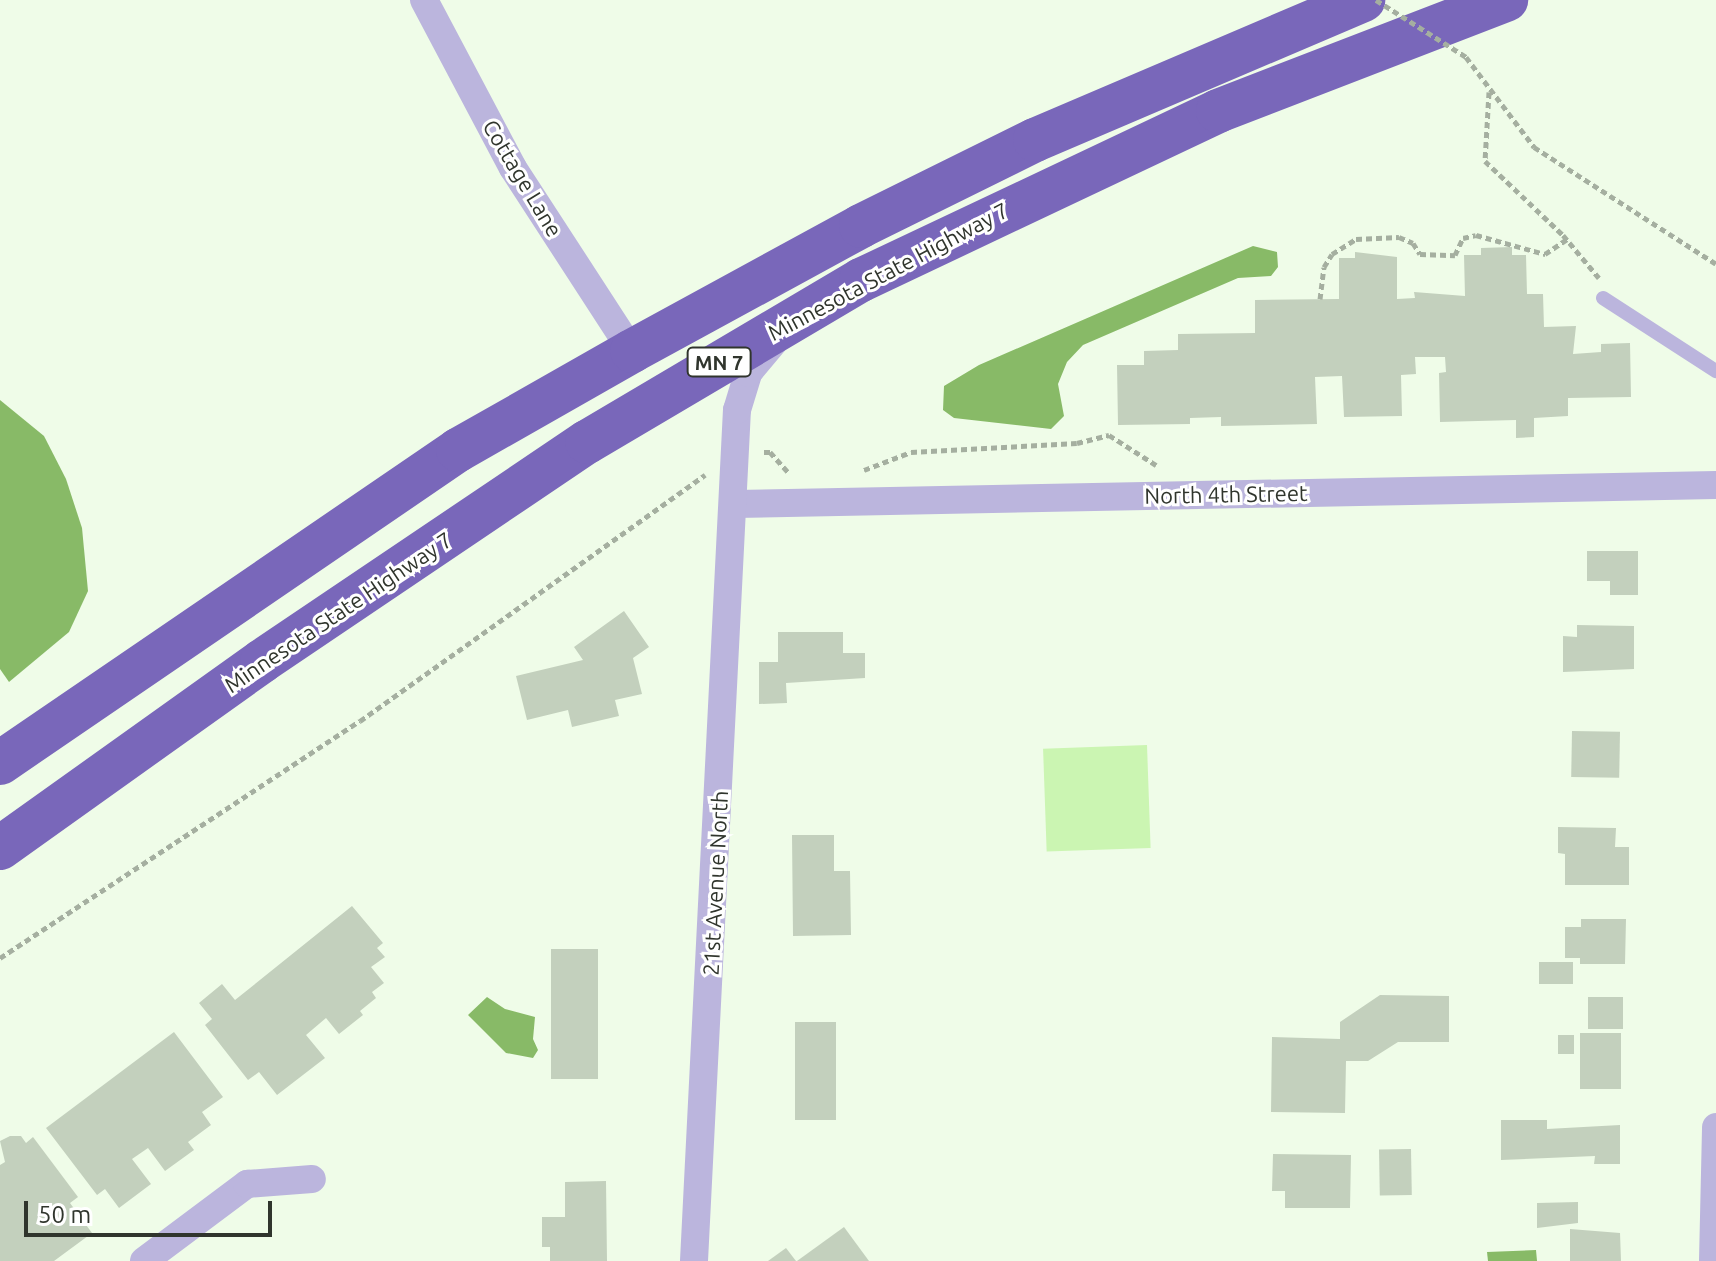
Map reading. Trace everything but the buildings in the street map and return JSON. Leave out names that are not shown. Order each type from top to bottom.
[{"type":"highway","name":"MN 7","points":[[0,763],[458,450],[632,351],[861,226],[1035,140],[1363,0]]},
{"type":"highway","name":"Minnesota State Highway 7","points":[[0,848],[262,661],[587,442],[794,319],[947,237],[1144,144],[1506,0]]},
{"type":"street","name":"Cottage Lane","points":[[424,0],[513,168],[632,351]]},
{"type":"street","name":"21st Avenue North","points":[[694,1261],[735,504],[737,410],[748,373],[794,319]]},
{"type":"street","name":"North 4th Street","points":[[735,504],[1716,485]]},
{"type":"street","points":[[1713,1261],[1716,1127]]},
{"type":"street","points":[[144,1261],[247,1184],[312,1179]]},
{"type":"lane","points":[[1603,298],[1716,371]]},
{"type":"path","points":[[1376,0],[1466,57],[1534,147],[1716,264]]},
{"type":"path","points":[[1489,91],[1485,161],[1567,239],[1599,279],[1603,298]]},
{"type":"path","points":[[1320,299],[1324,267],[1332,254],[1356,239],[1399,237],[1413,243],[1420,254],[1455,255],[1463,238],[1476,235],[1545,254],[1567,239]]},
{"type":"path","points":[[854,473],[911,452],[1077,443],[1109,435],[1161,468]]},
{"type":"path","points":[[0,958],[360,721],[736,452],[770,452],[792,474]]},
{"type":"shaded area","points":[[1253,246],[1277,252],[1278,267],[1271,276],[1238,278],[1083,345],[1067,362],[1058,384],[1064,416],[1051,429],[954,418],[943,410],[944,386],[979,365]]},
{"type":"shaded area","points":[[0,400],[44,436],[66,479],[82,528],[88,591],[69,632],[9,682],[0,669]]},
{"type":"shaded area","points":[[1147,745],[1151,848],[1047,852],[1043,749]]},
{"type":"shaded area","points":[[487,997],[505,1009],[535,1017],[533,1039],[538,1050],[533,1058],[506,1053],[468,1015]]},
{"type":"shaded area","points":[[1536,1250],[1537,1261],[1488,1261],[1487,1252]]}]
